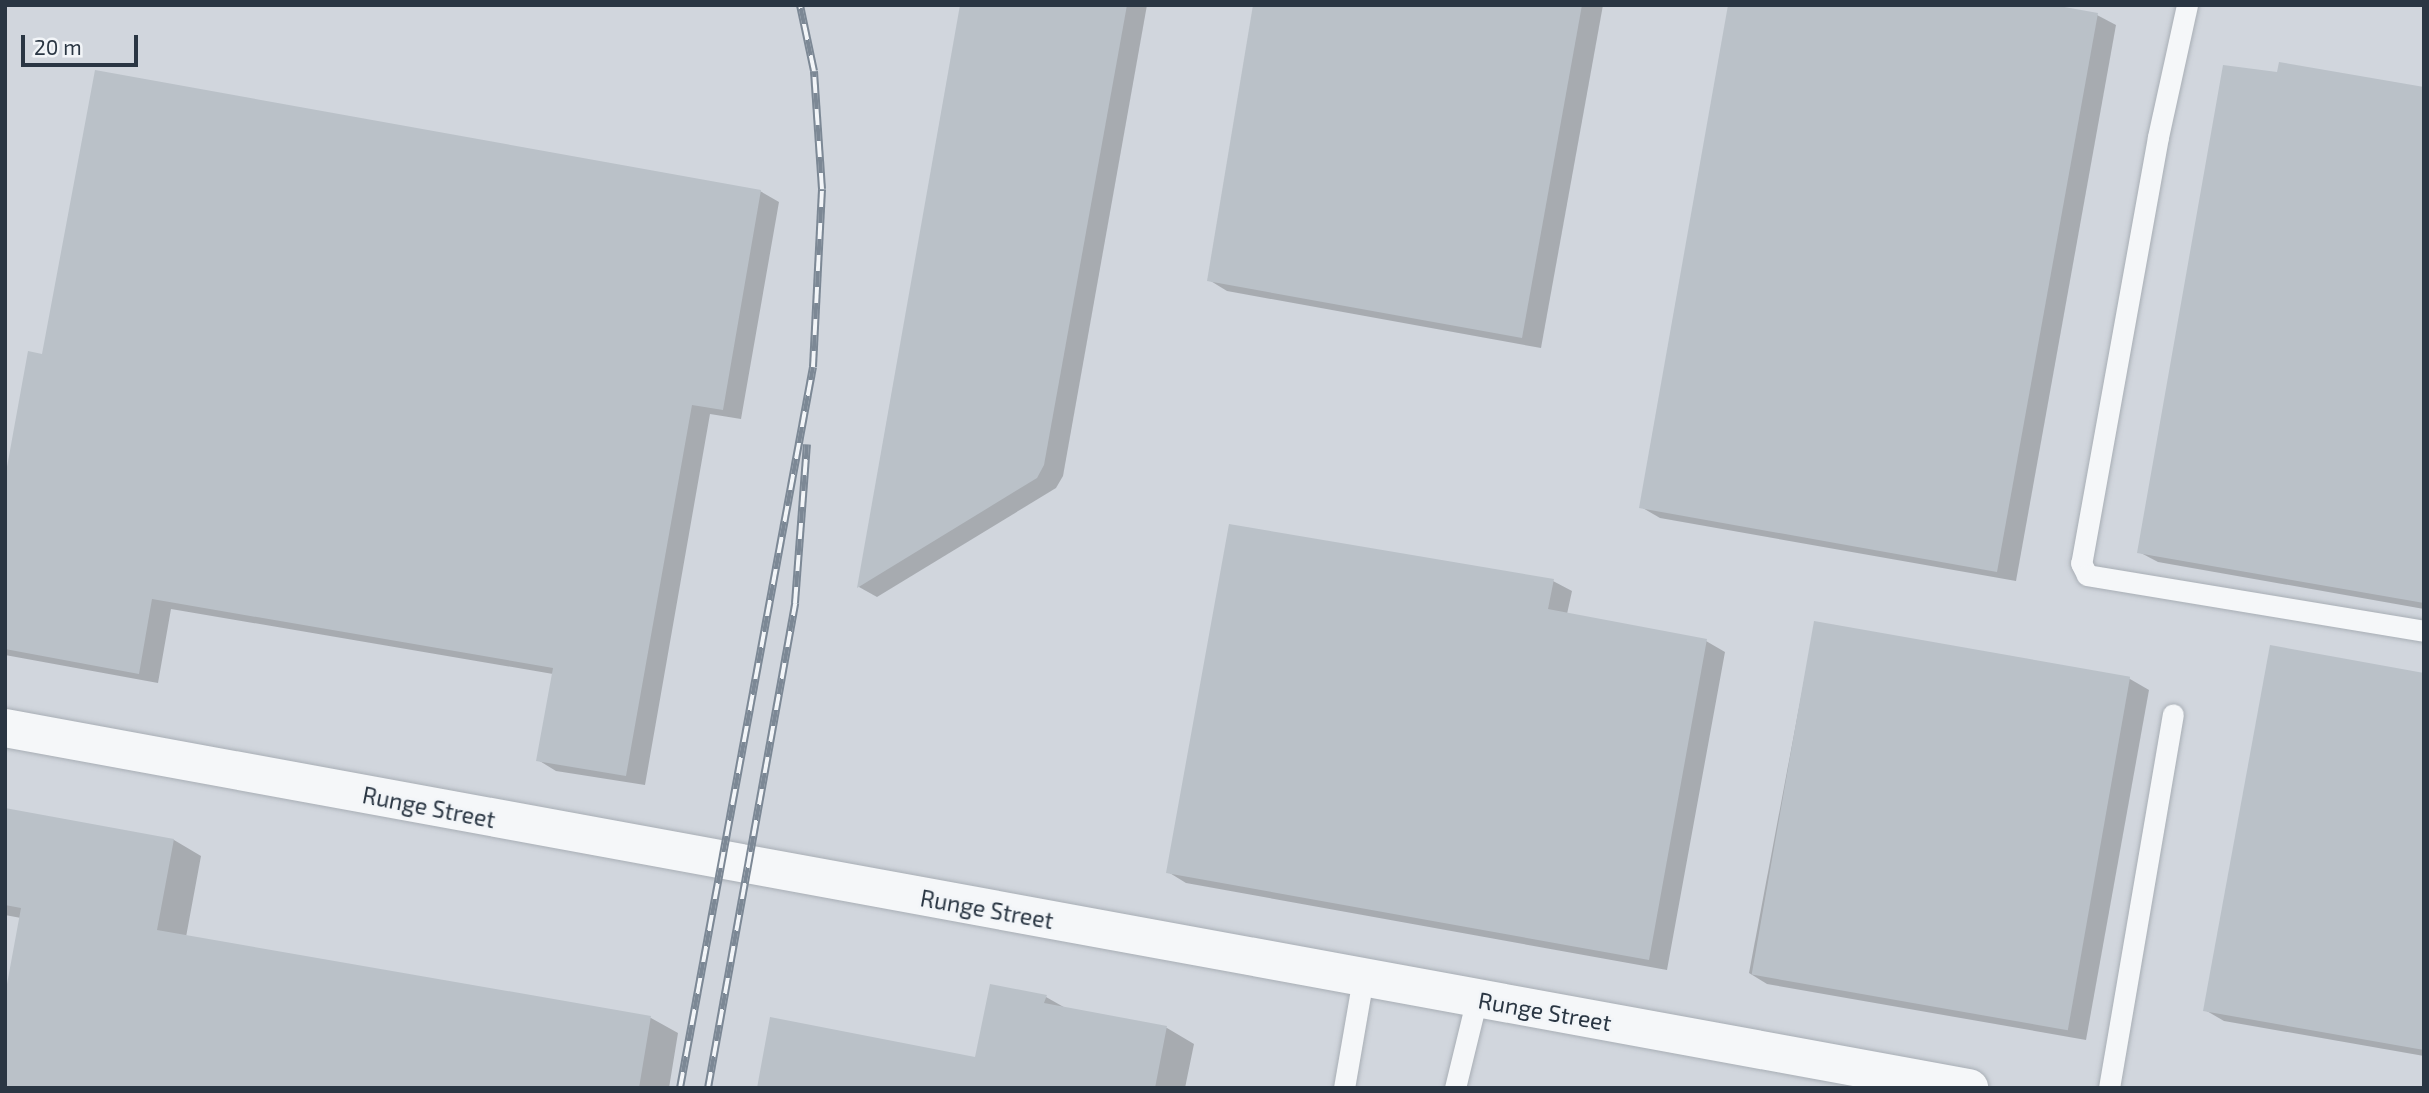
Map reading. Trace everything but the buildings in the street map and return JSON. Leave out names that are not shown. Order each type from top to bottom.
[{"type":"street","name":"Runge Street","points":[[5,728],[1969,1088]]},
{"type":"lane","points":[[2186,5],[2156,151],[2081,563],[2087,575],[2424,631]]},
{"type":"lane","points":[[2109,1088],[2173,714]]},
{"type":"lane","points":[[1344,1088],[1363,978]]},
{"type":"lane","points":[[1455,1088],[1476,998]]},
{"type":"shaded area","points":[[5,5],[2424,5],[2424,1088],[5,1088]]},
{"type":"railway","points":[[680,1088],[813,367],[822,189],[814,71],[800,5]]},
{"type":"railway","points":[[708,1088],[795,603],[807,444]]}]
